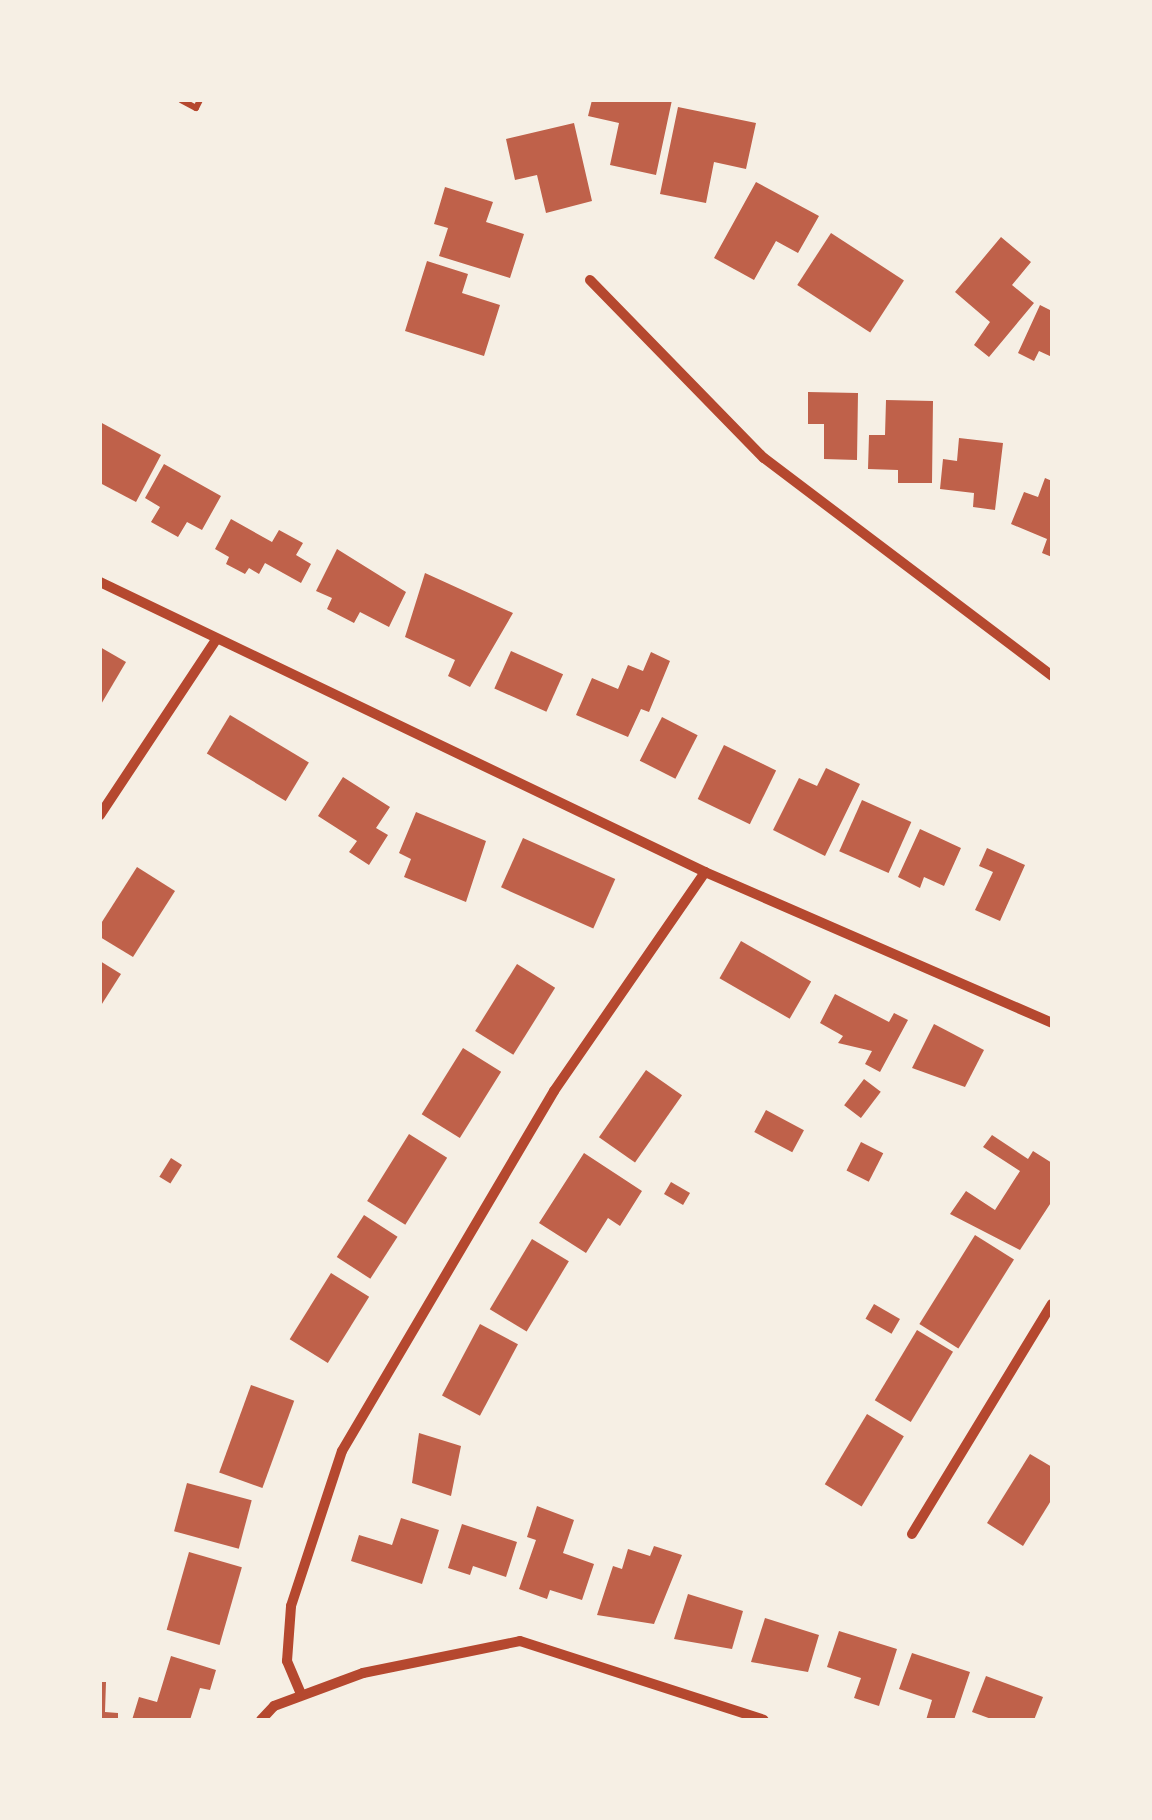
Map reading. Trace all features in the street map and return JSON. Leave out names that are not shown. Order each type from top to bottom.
[{"type":"street","points":[[590,280],[764,458],[1052,676]]},
{"type":"street","points":[[100,582],[215,641],[704,872],[1052,1024]]},
{"type":"street","points":[[100,815],[215,641]]},
{"type":"street","points":[[301,1694],[287,1660],[291,1606],[342,1451],[554,1091],[704,872]]},
{"type":"street","points":[[912,1534],[1052,1304]]},
{"type":"street","points":[[261,1720],[301,1694],[363,1673],[520,1641],[764,1720]]},
{"type":"path","points":[[181,100],[196,108],[200,100]]},
{"type":"building","points":[[592,100],[672,100],[656,175],[610,165],[619,123],[588,116]]},
{"type":"building","points":[[678,107],[756,123],[746,169],[714,162],[706,203],[660,194]]},
{"type":"building","points":[[574,123],[592,201],[546,213],[537,175],[515,180],[506,139]]},
{"type":"building","points":[[756,182],[819,216],[798,253],[776,241],[754,280],[714,258]]},
{"type":"building","points":[[445,187],[493,202],[486,222],[524,234],[510,278],[439,256],[448,228],[434,224]]},
{"type":"building","points":[[831,233],[904,280],[870,332],[797,285]]},
{"type":"building","points":[[1001,237],[1031,262],[1012,285],[1034,303],[989,357],[974,345],[990,322],[955,292]]},
{"type":"building","points":[[427,261],[468,274],[462,293],[500,305],[484,356],[405,331]]},
{"type":"building","points":[[1040,305],[1052,311],[1052,357],[1039,351],[1034,361],[1018,353]]},
{"type":"building","points":[[808,392],[858,393],[857,460],[824,459],[824,424],[808,424]]},
{"type":"building","points":[[886,400],[933,401],[932,483],[898,483],[898,470],[868,469],[869,435],[885,435]]},
{"type":"building","points":[[100,422],[161,455],[136,502],[100,483]]},
{"type":"building","points":[[959,438],[1003,443],[995,510],[973,507],[974,493],[940,489],[943,459],[957,461]]},
{"type":"building","points":[[164,464],[221,496],[202,530],[187,522],[178,537],[151,522],[160,507],[145,498]]},
{"type":"building","points":[[1045,478],[1052,481],[1052,557],[1042,553],[1047,539],[1011,524],[1024,492],[1038,497]]},
{"type":"building","points":[[231,519],[272,542],[279,530],[303,543],[296,555],[311,564],[301,583],[265,563],[259,574],[249,568],[245,574],[226,564],[229,557],[215,549]]},
{"type":"building","points":[[337,549],[406,592],[389,627],[360,612],[354,623],[327,609],[332,598],[316,591]]},
{"type":"building","points":[[425,573],[513,613],[470,687],[448,676],[455,660],[405,637]]},
{"type":"building","points":[[100,647],[126,662],[100,706]]},
{"type":"building","points":[[511,651],[563,674],[546,712],[494,688]]},
{"type":"building","points":[[651,652],[670,661],[649,712],[641,709],[628,737],[576,715],[592,678],[618,689],[628,665],[643,671]]},
{"type":"building","points":[[230,715],[309,762],[286,801],[207,754]]},
{"type":"building","points":[[662,717],[698,735],[675,779],[640,761]]},
{"type":"building","points":[[724,745],[776,770],[750,824],[698,799]]},
{"type":"building","points":[[826,768],[860,784],[825,856],[773,830],[799,778],[817,786]]},
{"type":"building","points":[[343,777],[390,807],[376,828],[388,835],[369,865],[349,852],[357,841],[318,816]]},
{"type":"building","points":[[862,800],[911,822],[889,873],[839,851]]},
{"type":"building","points":[[416,812],[486,841],[466,902],[404,877],[411,859],[399,853]]},
{"type":"building","points":[[920,829],[961,848],[944,886],[924,877],[920,888],[898,877]]},
{"type":"building","points":[[523,838],[615,879],[593,928],[501,887]]},
{"type":"building","points":[[987,848],[1025,865],[1000,921],[975,910],[993,872],[979,866]]},
{"type":"building","points":[[137,867],[175,891],[133,957],[100,937],[100,925]]},
{"type":"building","points":[[741,941],[811,982],[790,1019],[720,978]]},
{"type":"building","points":[[100,961],[121,974],[100,1007]]},
{"type":"building","points":[[517,964],[555,988],[513,1055],[475,1031]]},
{"type":"building","points":[[835,994],[889,1022],[894,1013],[908,1020],[880,1072],[865,1064],[872,1051],[838,1043],[843,1036],[820,1023]]},
{"type":"building","points":[[934,1024],[984,1050],[965,1087],[912,1068]]},
{"type":"building","points":[[463,1048],[501,1072],[460,1138],[422,1114]]},
{"type":"building","points":[[646,1070],[682,1095],[635,1162],[599,1137]]},
{"type":"building","points":[[864,1079],[881,1092],[861,1118],[844,1105]]},
{"type":"building","points":[[766,1110],[804,1130],[792,1152],[754,1132]]},
{"type":"building","points":[[409,1134],[447,1158],[405,1225],[367,1201]]},
{"type":"building","points":[[992,1135],[1028,1159],[1033,1151],[1052,1163],[1052,1201],[1020,1250],[950,1214],[966,1191],[995,1210],[1020,1171],[983,1147]]},
{"type":"building","points":[[861,1142],[883,1153],[869,1182],[846,1171]]},
{"type":"building","points":[[584,1153],[642,1191],[620,1226],[608,1218],[586,1253],[539,1223]]},
{"type":"building","points":[[171,1158],[182,1165],[170,1184],[159,1177]]},
{"type":"building","points":[[671,1182],[690,1193],[683,1205],[664,1194]]},
{"type":"building","points":[[364,1215],[398,1237],[370,1279],[337,1257]]},
{"type":"building","points":[[975,1235],[1014,1259],[958,1348],[919,1324]]},
{"type":"building","points":[[532,1239],[569,1261],[527,1331],[490,1309]]},
{"type":"building","points":[[331,1273],[369,1297],[328,1363],[290,1339]]},
{"type":"building","points":[[874,1304],[900,1319],[891,1334],[866,1319]]},
{"type":"building","points":[[480,1324],[518,1344],[480,1416],[442,1396]]},
{"type":"building","points":[[917,1330],[953,1352],[911,1422],[875,1400]]},
{"type":"building","points":[[251,1385],[294,1401],[262,1488],[219,1472]]},
{"type":"building","points":[[867,1414],[904,1436],[862,1506],[825,1484]]},
{"type":"building","points":[[419,1433],[461,1446],[451,1496],[412,1483]]},
{"type":"building","points":[[1030,1454],[1052,1467],[1052,1499],[1023,1546],[987,1523]]},
{"type":"building","points":[[187,1483],[252,1500],[239,1549],[174,1531]]},
{"type":"building","points":[[537,1506],[574,1520],[563,1553],[594,1564],[582,1600],[550,1590],[547,1599],[519,1589],[536,1540],[527,1537]]},
{"type":"building","points":[[401,1518],[439,1530],[422,1584],[351,1561],[359,1535],[392,1545]]},
{"type":"building","points":[[462,1524],[517,1542],[506,1577],[473,1566],[470,1575],[448,1568]]},
{"type":"building","points":[[654,1546],[682,1555],[654,1624],[597,1615],[613,1566],[622,1569],[628,1549],[650,1556]]},
{"type":"building","points":[[189,1552],[242,1567],[220,1645],[167,1630]]},
{"type":"building","points":[[688,1594],[743,1611],[732,1649],[674,1639]]},
{"type":"building","points":[[765,1618],[819,1635],[808,1672],[751,1662]]},
{"type":"building","points":[[839,1631],[897,1649],[879,1706],[854,1698],[861,1678],[827,1667]]},
{"type":"building","points":[[912,1653],[970,1672],[954,1720],[926,1720],[932,1700],[899,1689]]},
{"type":"building","points":[[171,1656],[216,1670],[210,1690],[200,1688],[190,1720],[132,1720],[139,1697],[157,1702]]},
{"type":"building","points":[[986,1676],[1043,1697],[1034,1720],[994,1720],[972,1712]]},
{"type":"building","points":[[100,1682],[106,1682],[105,1712],[118,1713],[118,1720],[100,1720]]}]
